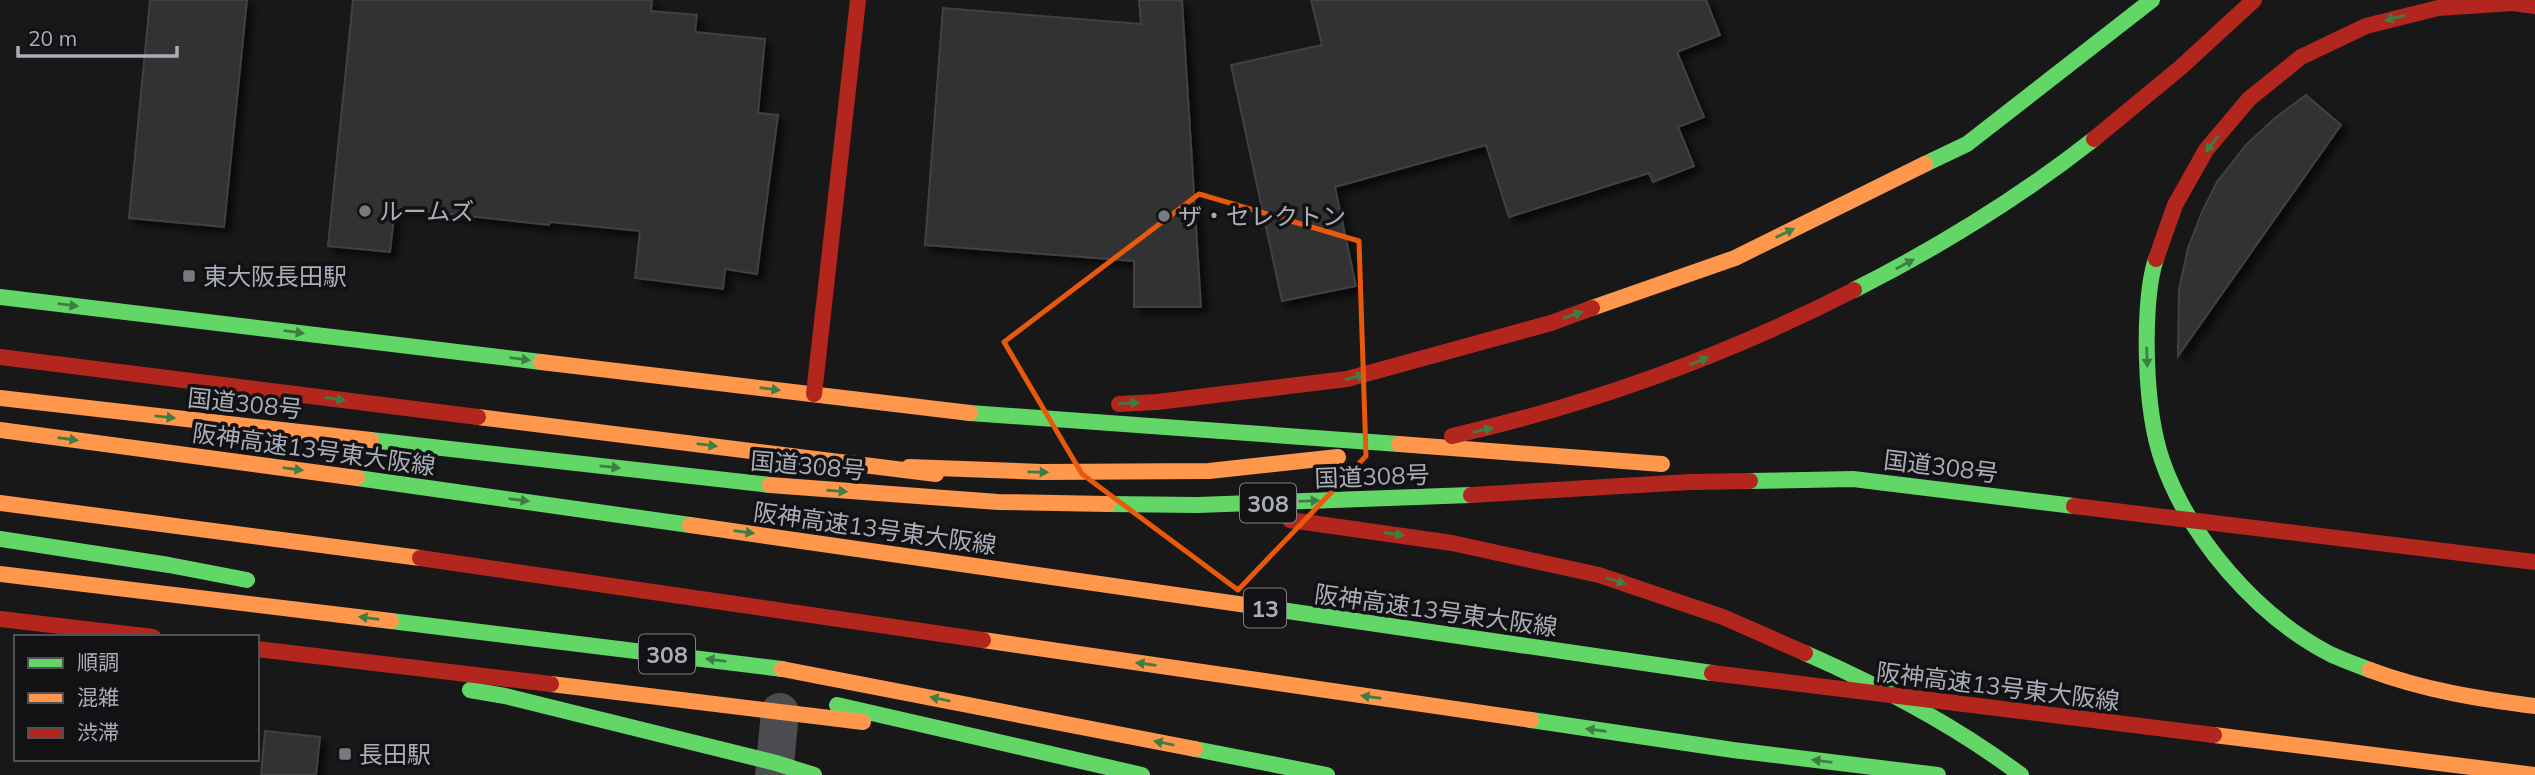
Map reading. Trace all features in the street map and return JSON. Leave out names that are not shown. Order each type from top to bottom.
[{"type":"main road","points":[[814,394],[858,0]]},
{"type":"main road","points":[[963,412],[1157,402],[1346,379],[1551,323],[1735,258],[1967,144],[2152,0]]},
{"type":"main road","points":[[872,466],[1042,472],[1209,471],[1365,455],[1514,423],[1666,375],[1809,314],[1933,249],[2046,176],[2156,91],[2254,0]]},
{"type":"main road","points":[[2535,6],[2513,3],[2438,8],[2366,26],[2301,57],[2249,99],[2206,150],[2175,205],[2154,265],[2146,334],[2148,399],[2162,460],[2186,512],[2220,565],[2273,616],[2330,654],[2399,681],[2472,698],[2535,706]]},
{"type":"main road","name":"308","points":[[0,297],[963,412],[1853,478]]},
{"type":"main road","points":[[0,357],[872,466],[1452,543],[1599,575],[1723,617],[1851,673],[1984,747],[2021,775]]},
{"type":"main road","name":"国道308号","points":[[0,398],[803,489],[998,502],[1198,505],[1526,493],[1690,482],[1853,478],[2535,562]]},
{"type":"main road","name":"阪神高速13号東大阪線","points":[[0,430],[471,492],[1727,676],[2535,775]]},
{"type":"main road","points":[[0,503],[446,561],[1733,750],[1938,775]]},
{"type":"main road","points":[[0,539],[169,565],[261,583]]},
{"type":"main road","name":"308","points":[[0,573],[783,668],[1327,775]]},
{"type":"main road","points":[[352,600],[715,678]]},
{"type":"main road","points":[[0,619],[136,635]]},
{"type":"main road","points":[[259,651],[505,696],[775,769],[814,775]]},
{"type":"main road","name":"308","points":[[259,651],[795,705],[1112,752]]},
{"type":"main road","points":[[795,705],[1029,748],[1142,775]]},
{"type":"main road","points":[[1029,748],[1111,775]]},
{"type":"main road","points":[[1140,755],[1306,775]]},
{"type":"street","points":[[775,769],[795,705]]},
{"type":"highlighted area","points":[[1199,194],[1359,241],[1366,456],[1238,590],[1082,474],[1004,342]]},
{"type":"building","points":[[150,0],[247,0],[224,227],[129,218]]},
{"type":"building","points":[[353,0],[652,0],[651,11],[697,15],[695,32],[765,39],[758,113],[778,115],[757,274],[725,269],[723,289],[635,278],[640,231],[550,222],[549,225],[395,208],[390,252],[328,246]]},
{"type":"building","points":[[1139,0],[1182,0],[1201,307],[1134,307],[1134,261],[925,245],[943,8],[1141,24]]},
{"type":"building","points":[[1311,0],[1706,0],[1720,35],[1677,52],[1704,117],[1678,127],[1694,166],[1653,182],[1649,173],[1509,217],[1486,145],[1335,187],[1356,286],[1282,301],[1231,65],[1322,45]]},
{"type":"building","points":[[2306,95],[2341,125],[2178,356],[2179,289],[2188,248],[2202,212],[2217,182],[2246,145],[2275,118]]},
{"type":"building","points":[[265,731],[320,737],[316,775],[261,775]]},
{"type":"traffic: fast","points":[[1925,164],[1967,144],[2152,0]]},
{"type":"traffic: fast","points":[[1854,290],[1917,257],[1978,220],[2094,139]]},
{"type":"traffic: fast","points":[[2156,259],[2148,309],[2148,385],[2151,410],[2162,460],[2189,518],[2229,572],[2277,619],[2330,654],[2370,670]]},
{"type":"traffic: fast","points":[[0,297],[541,362]]},
{"type":"traffic: fast","points":[[970,413],[1399,444]]},
{"type":"traffic: fast","points":[[371,440],[770,485]]},
{"type":"traffic: fast","points":[[357,478],[690,525]]},
{"type":"traffic: fast","points":[[1750,481],[1853,479],[2074,506]]},
{"type":"traffic: fast","points":[[1108,504],[1198,505],[1471,495]]},
{"type":"traffic: fast","points":[[0,539],[247,580]]},
{"type":"traffic: fast","points":[[1274,609],[1712,673]]},
{"type":"traffic: fast","points":[[391,621],[782,669]]},
{"type":"traffic: fast","points":[[1805,653],[1917,708],[2021,775]]},
{"type":"traffic: fast","points":[[470,690],[505,696],[776,763],[814,775]]},
{"type":"traffic: fast","points":[[837,705],[1142,775]]},
{"type":"traffic: fast","points":[[1531,720],[1733,750],[1938,775]]},
{"type":"traffic: fast","points":[[1195,749],[1327,775]]},
{"type":"traffic: slow","points":[[1592,308],[1735,258],[1925,164]]},
{"type":"traffic: slow","points":[[541,362],[970,413]]},
{"type":"traffic: slow","points":[[0,398],[371,440]]},
{"type":"traffic: slow","points":[[478,417],[936,474]]},
{"type":"traffic: slow","points":[[0,430],[357,478]]},
{"type":"traffic: slow","points":[[1399,444],[1662,464]]},
{"type":"traffic: slow","points":[[909,467],[1042,472],[1209,471],[1338,457]]},
{"type":"traffic: slow","points":[[770,485],[998,502],[1108,504]]},
{"type":"traffic: slow","points":[[0,503],[420,558]]},
{"type":"traffic: slow","points":[[690,525],[1274,609]]},
{"type":"traffic: slow","points":[[0,574],[391,621]]},
{"type":"traffic: slow","points":[[983,640],[1531,720]]},
{"type":"traffic: slow","points":[[782,669],[1195,749]]},
{"type":"traffic: slow","points":[[2370,670],[2451,693],[2535,706]]},
{"type":"traffic: slow","points":[[551,684],[863,722]]},
{"type":"traffic: slow","points":[[2214,735],[2535,775]]},
{"type":"traffic: jam","points":[[814,394],[858,0]]},
{"type":"traffic: jam","points":[[2094,139],[2180,68],[2254,0]]},
{"type":"traffic: jam","points":[[2156,259],[2175,205],[2206,150],[2249,99],[2301,57],[2366,26],[2438,8],[2513,3],[2535,6]]},
{"type":"traffic: jam","points":[[1452,436],[1556,409],[1657,376],[1756,336],[1854,290]]},
{"type":"traffic: jam","points":[[1119,404],[1157,402],[1347,379],[1551,323],[1592,308]]},
{"type":"traffic: jam","points":[[0,357],[478,417]]},
{"type":"traffic: jam","points":[[1471,495],[1750,481]]},
{"type":"traffic: jam","points":[[2074,506],[2535,562]]},
{"type":"traffic: jam","points":[[1290,520],[1452,543],[1599,575],[1723,617],[1805,653]]},
{"type":"traffic: jam","points":[[420,558],[983,640]]},
{"type":"traffic: jam","points":[[0,619],[136,635]]},
{"type":"traffic: jam","points":[[259,649],[551,684]]},
{"type":"traffic: jam","points":[[1712,673],[2214,735]]},
{"type":"place","name":"ルームズ","points":[[365,211]]},
{"type":"place","name":"ザ・セレクトン","points":[[1164,216]]},
{"type":"place","name":"東大阪長田駅","points":[[189,276]]},
{"type":"place","name":"長田駅","points":[[345,754]]}]
